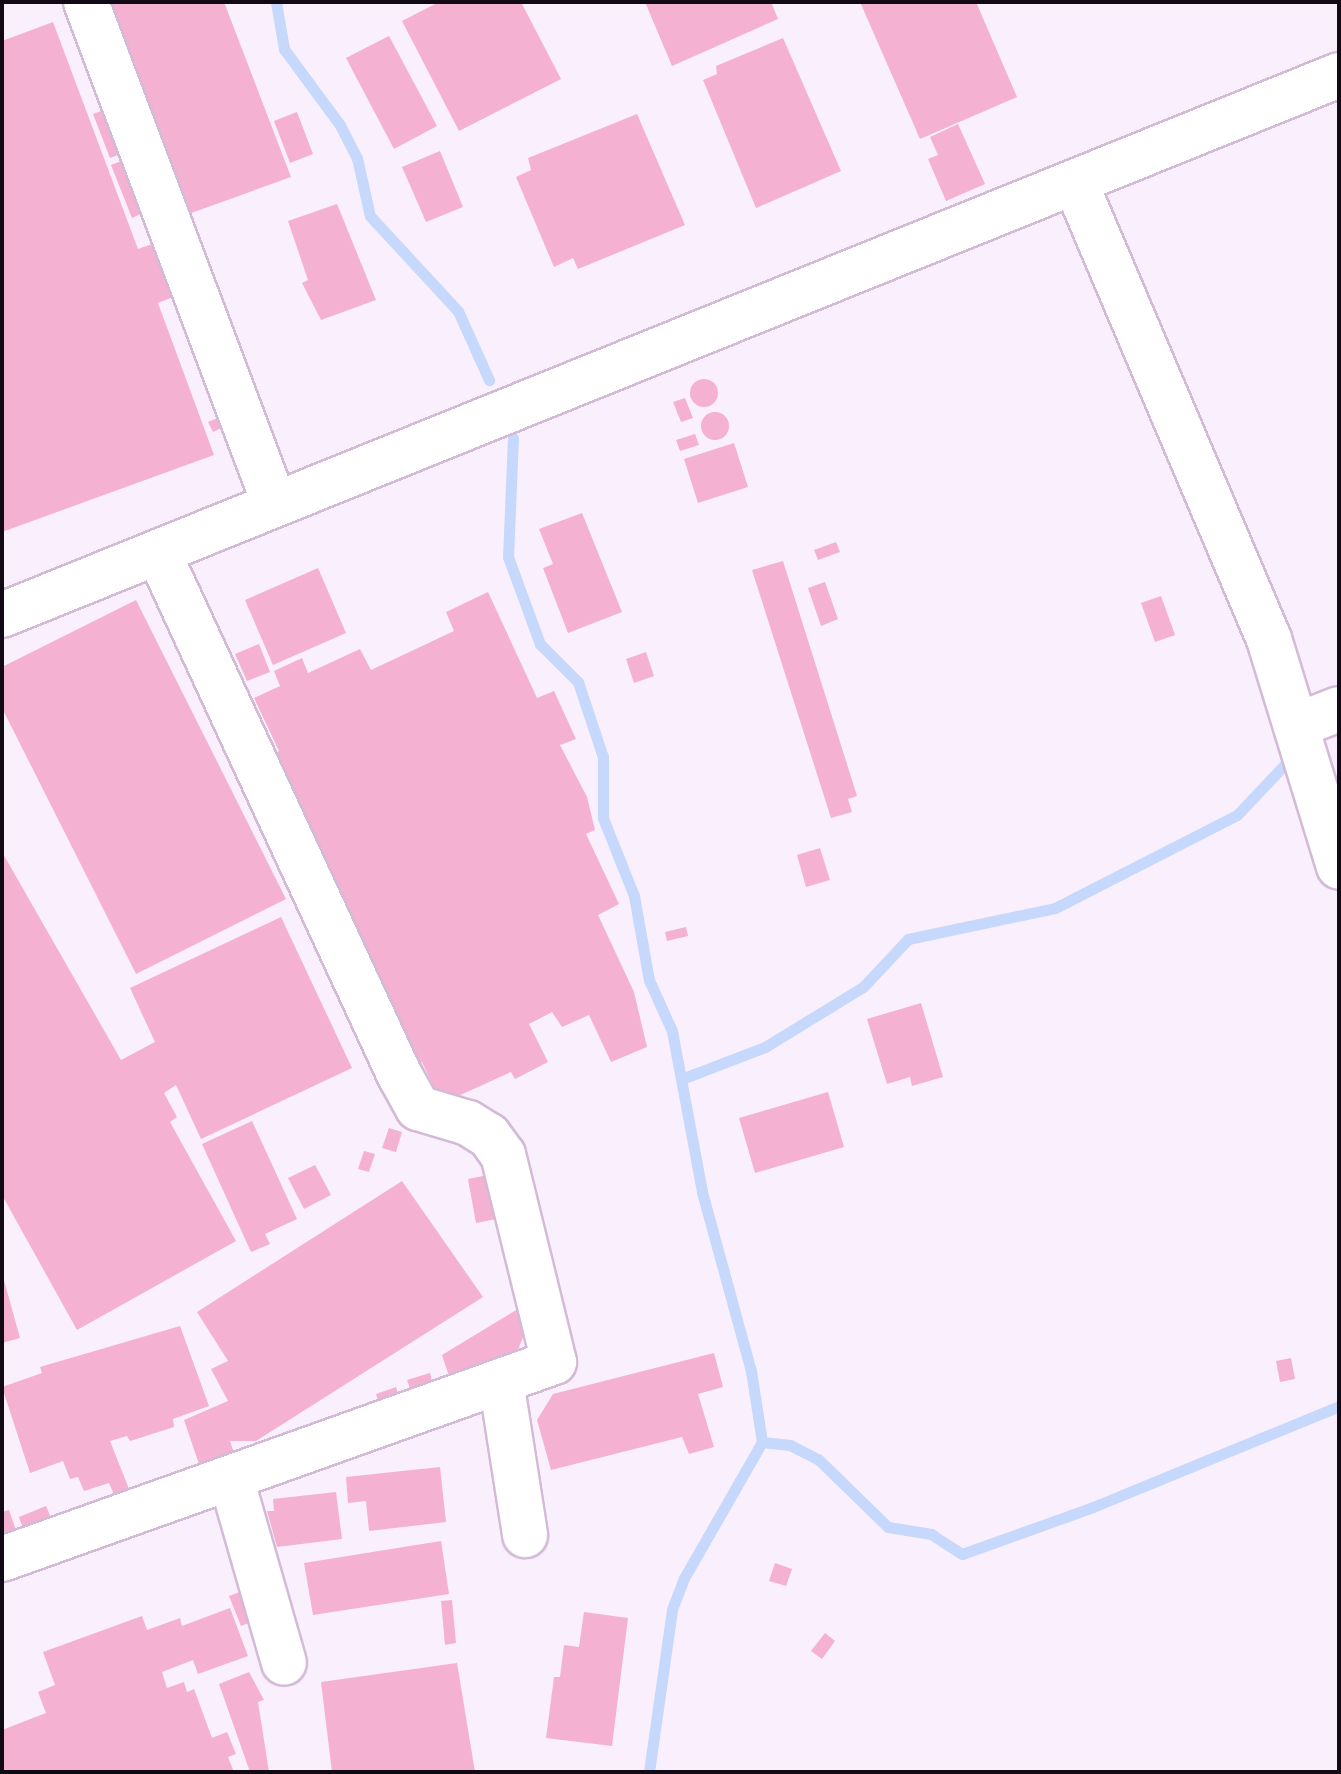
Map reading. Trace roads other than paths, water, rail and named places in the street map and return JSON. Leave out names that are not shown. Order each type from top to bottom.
[{"type":"street","points":[[86,2],[275,505]]},
{"type":"street","points":[[2,615],[1339,75]]},
{"type":"street","points":[[1075,182],[1269,639],[1339,866]]},
{"type":"street","points":[[2,1559],[554,1362],[503,1155],[489,1136],[468,1123],[418,1108],[158,552]]},
{"type":"street","points":[[1298,725],[1339,709]]},
{"type":"street","points":[[501,1381],[525,1535]]},
{"type":"street","points":[[231,1478],[284,1663]]},
{"type":"waterway","points":[[276,2],[284,49],[340,125],[357,158],[370,216],[458,311],[489,380]]},
{"type":"waterway","points":[[513,438],[508,557],[540,644],[578,682],[603,757],[603,818],[634,896],[649,980],[672,1031],[702,1192],[751,1371],[762,1442],[684,1578],[672,1610],[649,1772]]},
{"type":"waterway","points":[[684,1078],[765,1047],[863,987],[908,939],[1055,908],[1237,815],[1289,760]]},
{"type":"waterway","points":[[762,1442],[790,1445],[818,1459],[888,1527],[931,1534],[962,1554],[1093,1507],[1339,1406]]}]
